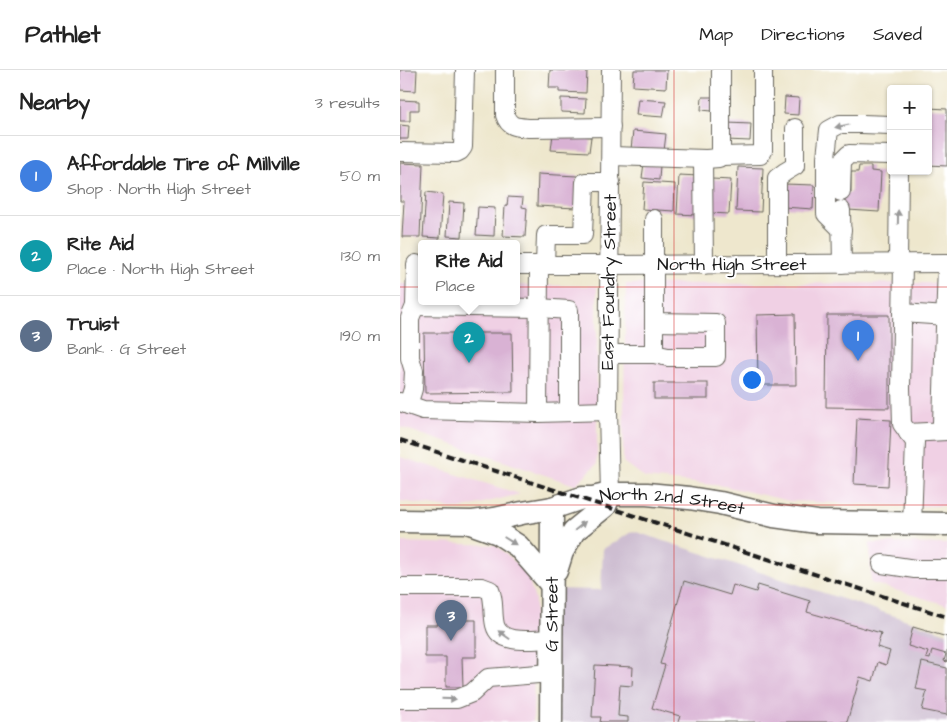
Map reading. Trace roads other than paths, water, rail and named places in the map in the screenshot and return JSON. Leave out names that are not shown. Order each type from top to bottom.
[{"type":"main road","name":"North 2nd Street","points":[[400,521],[465,522],[495,519],[552,508],[582,498],[593,498],[610,494],[647,494],[690,498],[774,516],[817,522],[947,524]]},
{"type":"main road","points":[[551,584],[562,552],[574,531],[605,506],[610,494]]},
{"type":"main road","name":"G Street","points":[[551,722],[552,508]]},
{"type":"main road","points":[[465,522],[498,533],[518,546],[551,584]]},
{"type":"street","points":[[400,152],[456,153],[460,151],[463,146],[466,70]]},
{"type":"street","points":[[505,70],[505,115],[511,125],[530,128],[611,127]]},
{"type":"street","name":"East Foundry Street","points":[[610,494],[608,354],[612,70]]},
{"type":"street","points":[[721,70],[721,156]]},
{"type":"street","points":[[611,156],[703,159],[719,158],[721,156],[760,155],[762,151],[763,70]]},
{"type":"street","points":[[842,230],[826,214],[826,157],[829,130],[840,124],[887,125]]},
{"type":"street","points":[[777,264],[777,178],[796,166],[796,128]]},
{"type":"street","points":[[842,264],[842,161],[849,154],[887,155]]},
{"type":"street","points":[[703,159],[704,265]]},
{"type":"street","points":[[899,175],[902,424],[915,442],[912,524]]},
{"type":"street","points":[[538,413],[539,308],[546,235],[583,236],[585,182],[611,182]]},
{"type":"street","points":[[654,219],[654,354]]},
{"type":"street","points":[[947,263],[942,423],[947,429]]},
{"type":"street","name":"North High Street","points":[[520,265],[947,263]]},
{"type":"street","points":[[412,264],[415,306],[410,318],[410,358],[414,371],[413,389],[404,404],[423,410],[538,413],[608,411]]},
{"type":"street","points":[[415,306],[569,310],[569,412]]},
{"type":"street","points":[[902,313],[946,316]]},
{"type":"street","points":[[608,354],[654,354],[668,357],[716,356],[716,323],[654,322]]},
{"type":"street","points":[[908,433],[947,429]]},
{"type":"street","points":[[882,564],[915,569],[947,568]]},
{"type":"street","points":[[400,587],[482,587],[490,590],[495,626],[501,635],[512,640],[551,639]]},
{"type":"street","points":[[400,699],[457,699],[472,692],[488,678],[551,673]]},
{"type":"railway","points":[[400,440],[947,617]]},
{"type":"place","name":"Affordable Tire of Millville","points":[[858,361]]},
{"type":"place","name":"Rite Aid","points":[[469,363]]},
{"type":"place","name":"Truist","points":[[451,641]]}]
